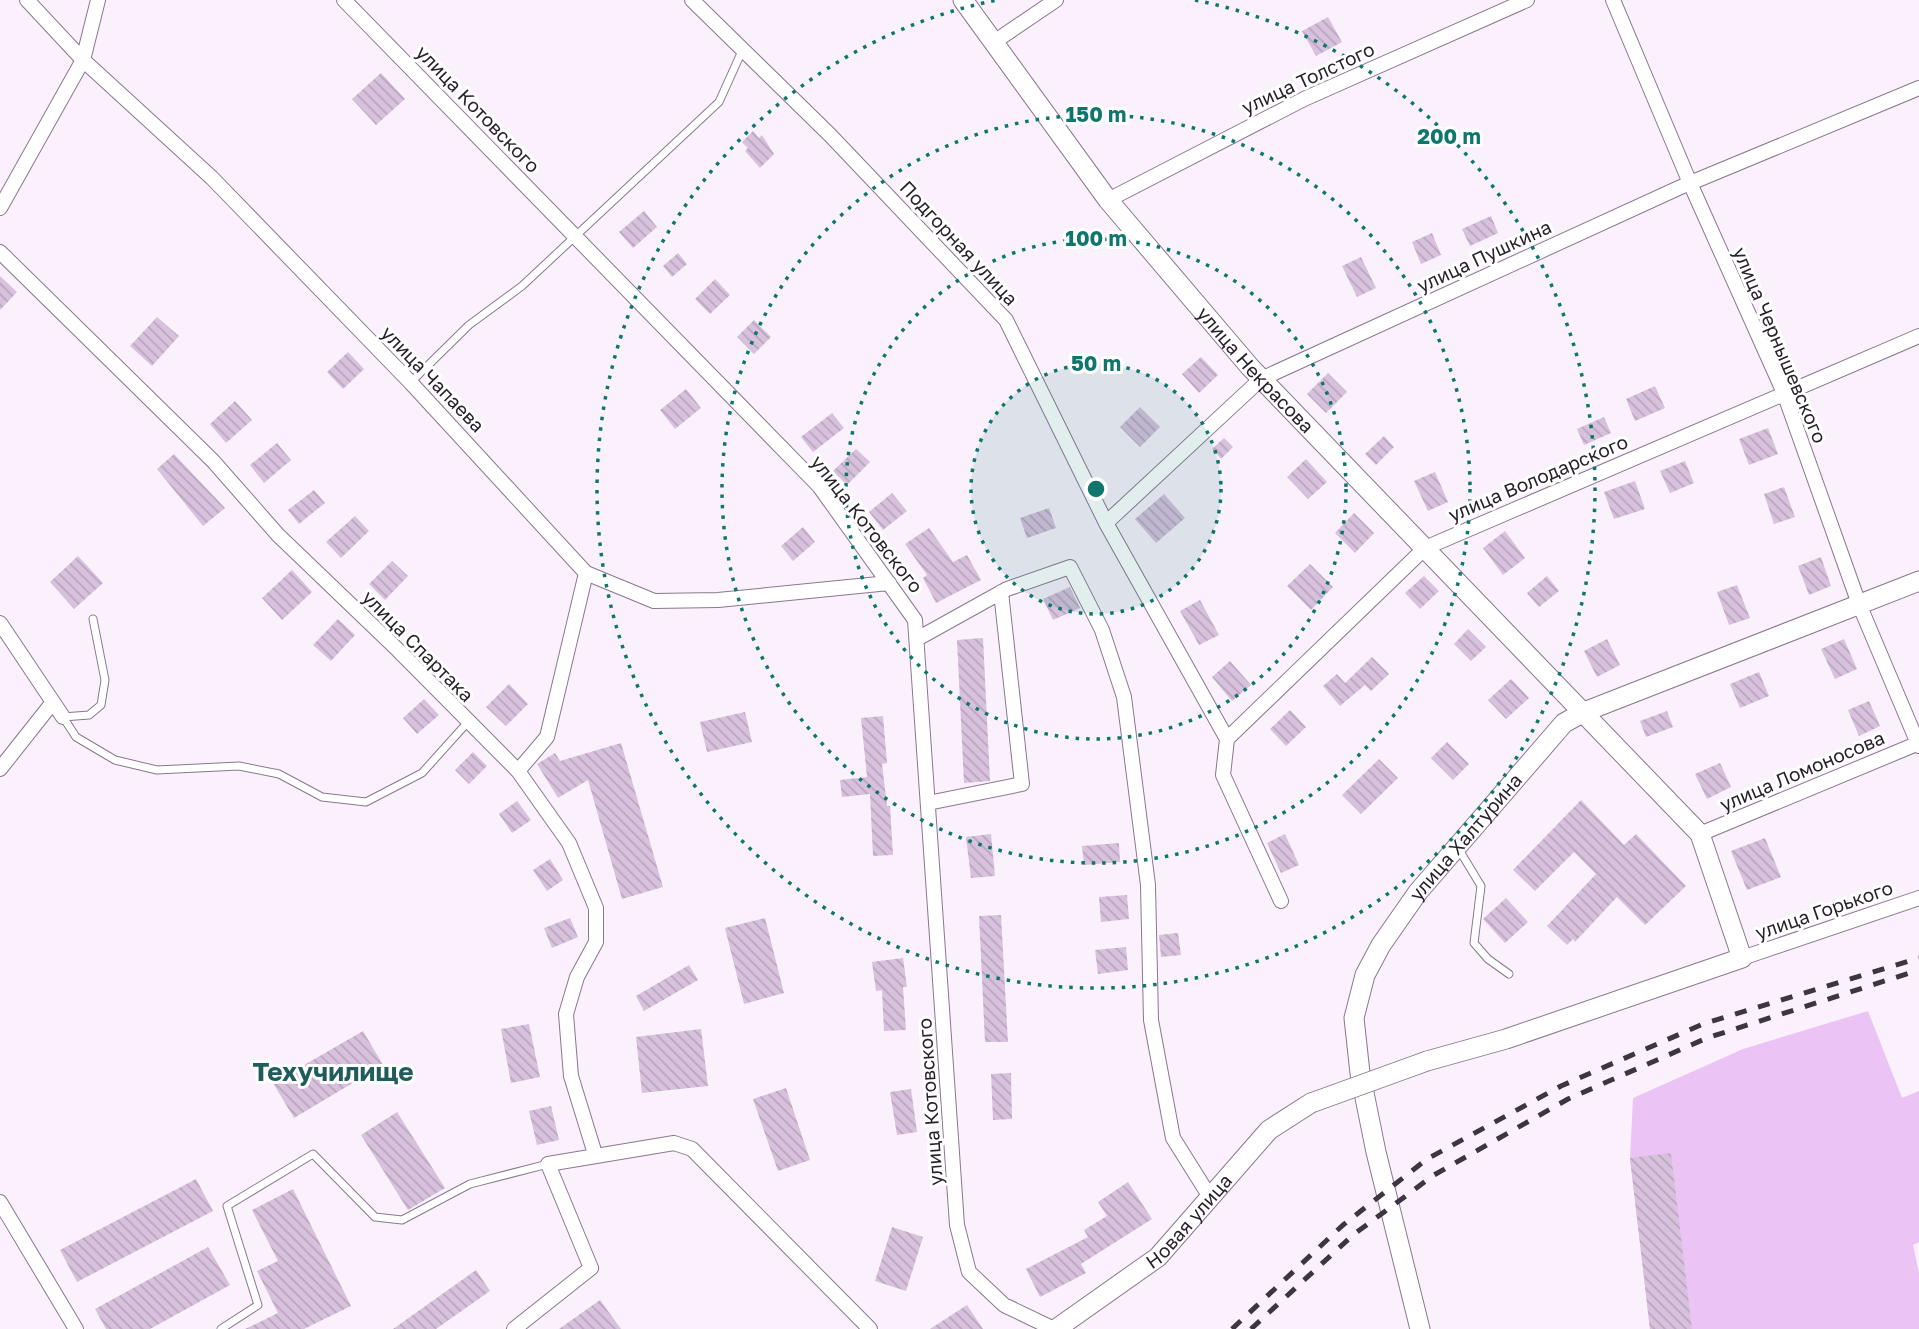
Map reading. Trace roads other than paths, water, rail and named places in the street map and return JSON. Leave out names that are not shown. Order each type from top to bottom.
[{"type":"main road","name":"улица Некрасова","points":[[963,0],[1108,200],[1261,379],[1700,834]]},
{"type":"main road","name":"улица Халтурина","points":[[1420,1329],[1373,1139],[1360,1073],[1354,1018],[1365,975],[1381,945],[1418,892],[1564,723],[1584,712],[1919,581]]},
{"type":"main road","points":[[1700,834],[1742,958]]},
{"type":"main road","name":"Новая улица","points":[[1055,1329],[1158,1257],[1269,1130],[1311,1103],[1427,1061],[1506,1039],[1742,958]]},
{"type":"street","name":"улица Чапаева","points":[[27,0],[83,60],[212,178],[411,383],[586,573],[654,601],[718,600],[889,583]]},
{"type":"street","points":[[0,208],[83,60],[98,0]]},
{"type":"street","name":"улица Котовского","points":[[344,0],[819,486],[915,620],[957,1224],[969,1272],[1004,1305],[1055,1329]]},
{"type":"street","name":"Подгорная улица","points":[[692,0],[830,135],[1006,320],[1106,523],[1227,739]]},
{"type":"street","points":[[994,42],[1056,0]]},
{"type":"street","name":"улица Толстого","points":[[1108,200],[1304,99],[1527,0]]},
{"type":"street","name":"улица Чернышевского","points":[[1614,0],[1690,183],[1784,393],[1858,604],[1919,744]]},
{"type":"street","name":"улица Пушкина","points":[[1106,523],[1261,379],[1690,183],[1919,88]]},
{"type":"street","name":"улица Спартака","points":[[0,252],[213,461],[278,535],[398,650],[467,723],[518,771],[569,842],[596,908],[596,942],[577,977],[566,1013],[571,1076],[595,1154]]},
{"type":"street","name":"улица Володарского","points":[[1227,739],[1425,548],[1919,337]]},
{"type":"street","points":[[917,639],[1001,592],[1070,567],[1102,630],[1124,696],[1148,885],[1151,1020],[1173,1138],[1210,1197]]},
{"type":"street","points":[[518,771],[547,737],[586,573]]},
{"type":"street","points":[[928,803],[1022,784],[1001,592]]},
{"type":"street","points":[[0,623],[63,717]]},
{"type":"street","points":[[0,769],[53,702]]},
{"type":"street","points":[[1227,739],[1223,775],[1280,901]]},
{"type":"street","name":"улица Ломоносова","points":[[1700,834],[1919,744]]},
{"type":"street","name":"улица Горького","points":[[1742,958],[1919,898]]},
{"type":"street","points":[[514,1329],[591,1268],[548,1164],[595,1154],[674,1143],[692,1149],[870,1329]]},
{"type":"street","points":[[0,1202],[76,1329]]},
{"type":"lane","points":[[411,383],[469,325],[523,286],[719,102],[742,51]]},
{"type":"lane","points":[[93,619],[105,680],[102,705],[89,715],[63,717],[76,737],[115,760],[157,770],[239,766],[279,774],[322,797],[366,802],[422,773],[467,723]]},
{"type":"lane","points":[[1457,847],[1481,886],[1474,943],[1488,959],[1508,974]]},
{"type":"lane","points":[[220,1329],[258,1305],[227,1206],[313,1154],[375,1217],[402,1220],[470,1184],[548,1164]]},
{"type":"railway","points":[[1232,1329],[1343,1225],[1427,1159],[1561,1086],[1703,1024],[1919,958]]},
{"type":"railway","points":[[1251,1329],[1353,1235],[1434,1175],[1568,1099],[1707,1038],[1919,970]]},
{"type":"district","name":"Техучилище","points":[[333,1072]]}]
